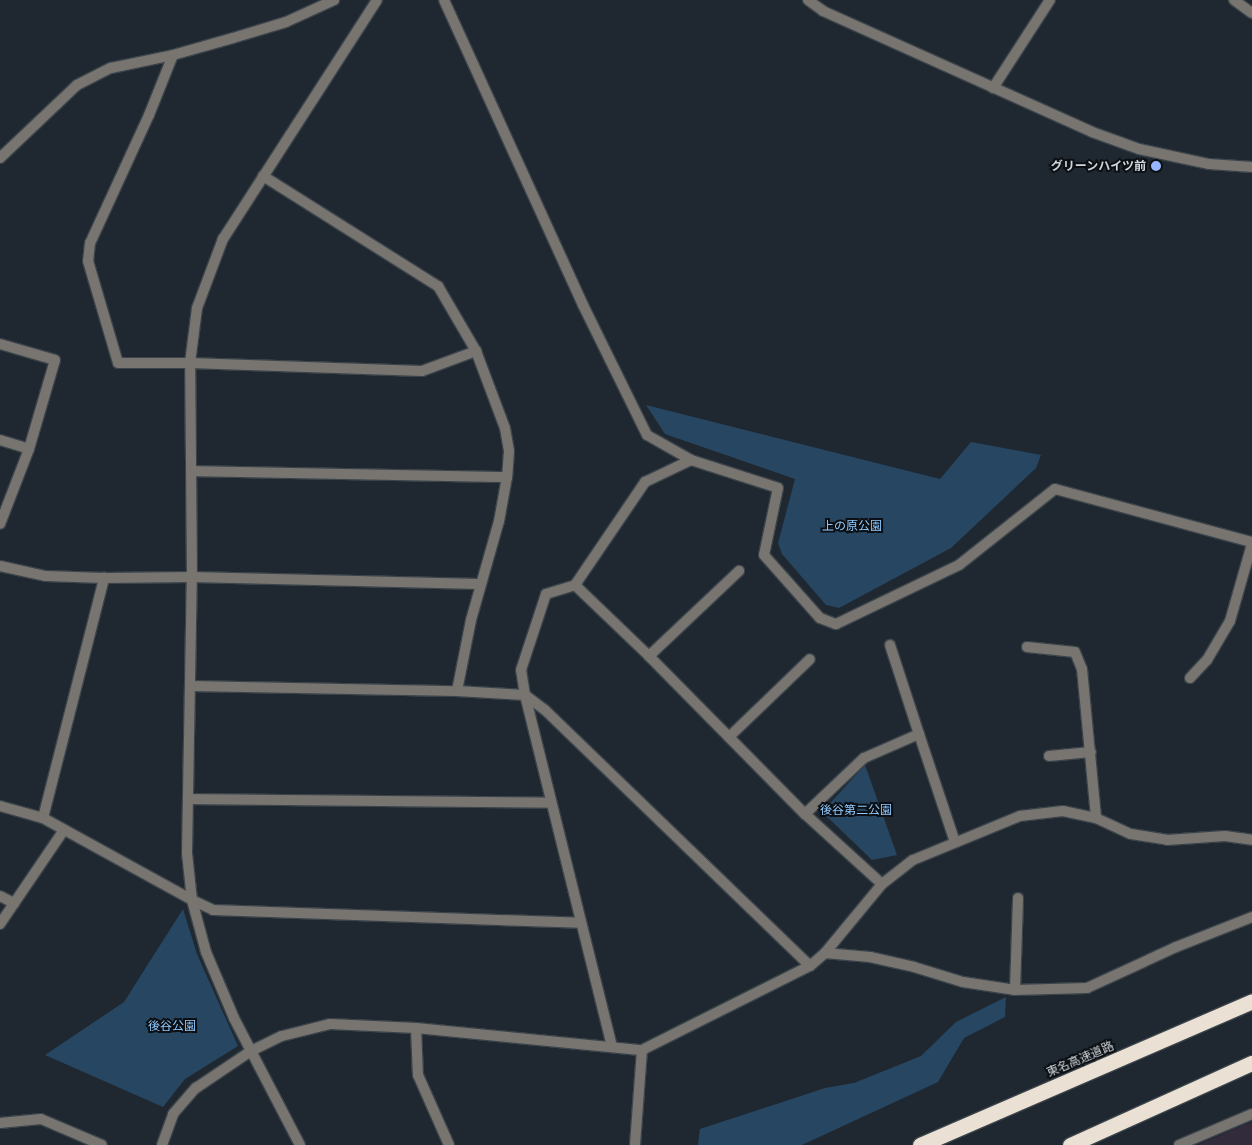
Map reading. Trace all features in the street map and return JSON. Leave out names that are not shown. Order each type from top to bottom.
[{"type":"highway","name":"東名高速道路","points":[[920,1145],[1252,1001]]},
{"type":"highway","points":[[1070,1145],[1252,1063]]},
{"type":"street","points":[[0,158],[78,85],[111,68],[173,54],[286,22],[334,0]]},
{"type":"street","points":[[300,1145],[251,1051],[206,952],[192,900],[187,853],[192,577],[190,363],[197,308],[224,239],[377,0]]},
{"type":"street","points":[[444,0],[583,305],[647,435],[691,460],[778,488],[764,555],[820,618],[836,624],[959,565],[1055,489],[1252,543],[1230,621],[1207,660],[1190,678]]},
{"type":"street","points":[[808,0],[823,11],[1092,132],[1139,149],[1209,164],[1252,167]]},
{"type":"street","points":[[993,88],[1050,0]]},
{"type":"street","points":[[1234,0],[1252,13]]},
{"type":"street","points":[[173,54],[149,115],[90,243],[88,261],[118,363],[190,363],[422,371],[476,351]]},
{"type":"street","points":[[263,176],[438,286],[476,351],[506,428],[509,451],[507,477],[498,520],[480,584],[457,691]]},
{"type":"street","points":[[0,344],[55,360],[29,449],[0,524]]},
{"type":"street","points":[[0,440],[29,449]]},
{"type":"street","points":[[612,1046],[550,804],[521,670],[546,594],[575,585],[645,482],[691,460]]},
{"type":"street","points":[[192,472],[507,477]]},
{"type":"street","points":[[0,566],[46,576],[104,578],[192,577],[480,584]]},
{"type":"street","points":[[650,656],[739,571]]},
{"type":"street","points":[[43,818],[104,578]]},
{"type":"street","points":[[575,585],[650,656],[805,814],[882,884]]},
{"type":"street","points":[[890,645],[955,842]]},
{"type":"street","points":[[1027,648],[1075,652],[1082,669],[1096,818]]},
{"type":"street","points":[[729,737],[810,659]]},
{"type":"street","points":[[190,686],[457,691],[525,695],[545,710],[810,966]]},
{"type":"street","points":[[805,814],[864,758],[919,734]]},
{"type":"street","points":[[1049,756],[1091,752]]},
{"type":"street","points":[[188,799],[550,804]]},
{"type":"street","points":[[0,806],[43,818],[213,910],[581,923]]},
{"type":"street","points":[[162,1145],[173,1114],[196,1088],[251,1051],[282,1036],[330,1024],[416,1028],[642,1050],[810,966],[825,953],[882,884],[913,860],[1020,816],[1062,811],[1096,818],[1131,834],[1167,840],[1225,836],[1252,840]]},
{"type":"street","points":[[0,924],[64,830]]},
{"type":"street","points":[[0,896],[14,904]]},
{"type":"street","points":[[1015,990],[1018,898]]},
{"type":"street","points":[[825,953],[870,957],[914,967],[963,982],[1015,990],[1088,988],[1176,947],[1252,917]]},
{"type":"street","points":[[416,1028],[418,1074],[449,1145]]},
{"type":"street","points":[[635,1145],[642,1050]]},
{"type":"street","points":[[1179,1145],[1252,1114]]},
{"type":"street","points":[[0,1123],[41,1119],[102,1145]]},
{"type":"shaded area","points":[[1252,1123],[1252,1145],[1198,1145],[1246,1124]]},
{"type":"green space","name":"上の原公園","points":[[646,405],[940,479],[971,442],[1041,455],[1036,468],[951,548],[839,608],[826,605],[782,554],[778,543],[795,479],[665,434]]},
{"type":"green space","name":"後谷第二公園","points":[[865,765],[897,855],[872,860],[822,812]]},
{"type":"green space","name":"後谷公園","points":[[183,909],[197,954],[238,1046],[185,1079],[163,1107],[45,1055],[124,1002]]},
{"type":"green space","points":[[1006,997],[1005,1017],[964,1038],[938,1082],[802,1145],[698,1145],[700,1129],[825,1088],[854,1083],[921,1056],[956,1022]]},
{"type":"place","name":"グリーンハイツ前","points":[[1156,166]]}]
